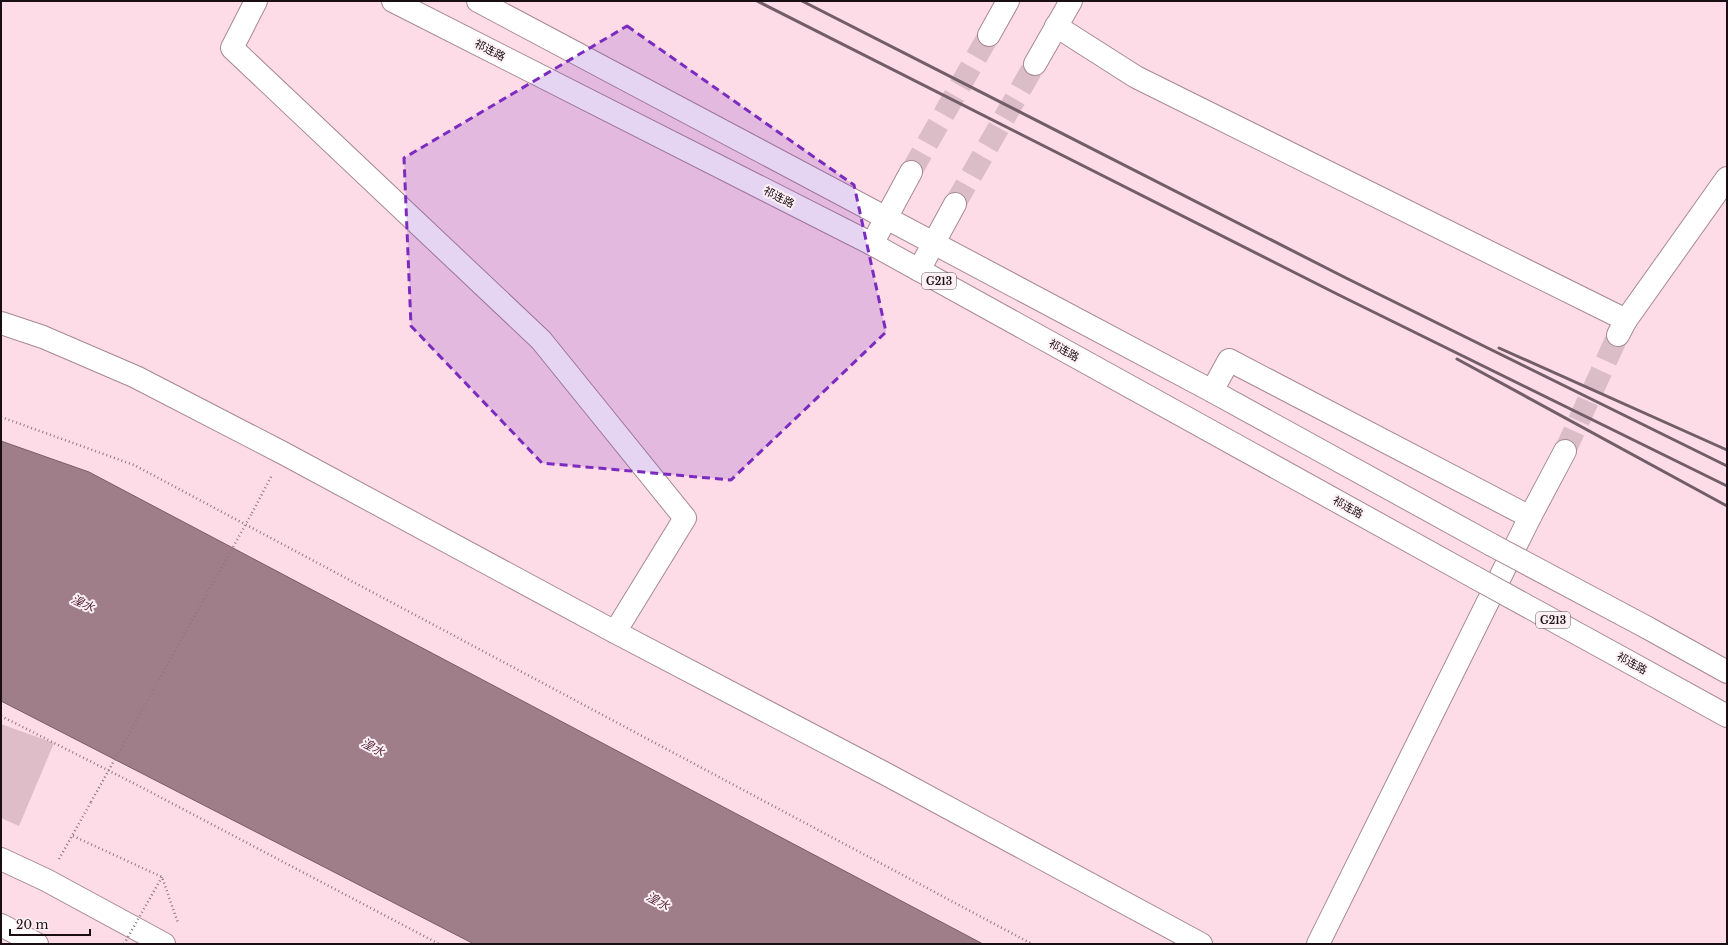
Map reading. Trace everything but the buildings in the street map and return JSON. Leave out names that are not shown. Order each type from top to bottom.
[{"type":"main road","points":[[256,1],[232,48],[541,340],[685,518],[616,632]]},
{"type":"main road","name":"祁连路","points":[[393,1],[872,244],[1727,716]]},
{"type":"main road","name":"G213","points":[[478,1],[1212,391],[1727,672]]},
{"type":"main road","points":[[989,35],[1008,1]]},
{"type":"main road","points":[[1035,64],[1071,1]]},
{"type":"main road","points":[[1056,26],[1136,77],[1622,327],[1727,178]]},
{"type":"main road","points":[[872,244],[911,172]]},
{"type":"main road","points":[[919,270],[955,204]]},
{"type":"main road","points":[[1,323],[43,337],[136,377],[283,453],[616,632],[877,769],[1201,944]]},
{"type":"main road","points":[[1212,391],[1229,360],[1530,517]]},
{"type":"main road","points":[[1318,944],[1530,517],[1565,451]]},
{"type":"main road","points":[[1,859],[46,880],[164,944]]},
{"type":"main road","points":[[1,925],[36,944]]},
{"type":"path","points":[[1,417],[134,465],[1032,944]]},
{"type":"path","points":[[46,880],[73,836],[252,513],[283,453]]},
{"type":"path","points":[[1,716],[141,787],[439,944]]},
{"type":"path","points":[[73,836],[162,878],[180,929]]},
{"type":"path","points":[[124,944],[162,878]]},
{"type":"highlighted area","points":[[627,26],[854,185],[886,332],[731,480],[542,463],[411,326],[404,158]]},
{"type":"shaded area","points":[[1,724],[54,743],[19,826],[1,818]]},
{"type":"water","name":"湟水","points":[[1,441],[89,472],[983,944],[474,944],[1,701]]},
{"type":"tunnel","points":[[911,172],[989,35]]},
{"type":"tunnel","points":[[955,204],[1035,64]]},
{"type":"tunnel","points":[[1565,451],[1618,335]]},
{"type":"railway","points":[[757,1],[1339,295],[1727,486]]},
{"type":"railway","points":[[802,1],[1346,278],[1727,466]]},
{"type":"railway","points":[[1499,348],[1727,450]]},
{"type":"railway","points":[[1457,359],[1727,506]]}]
